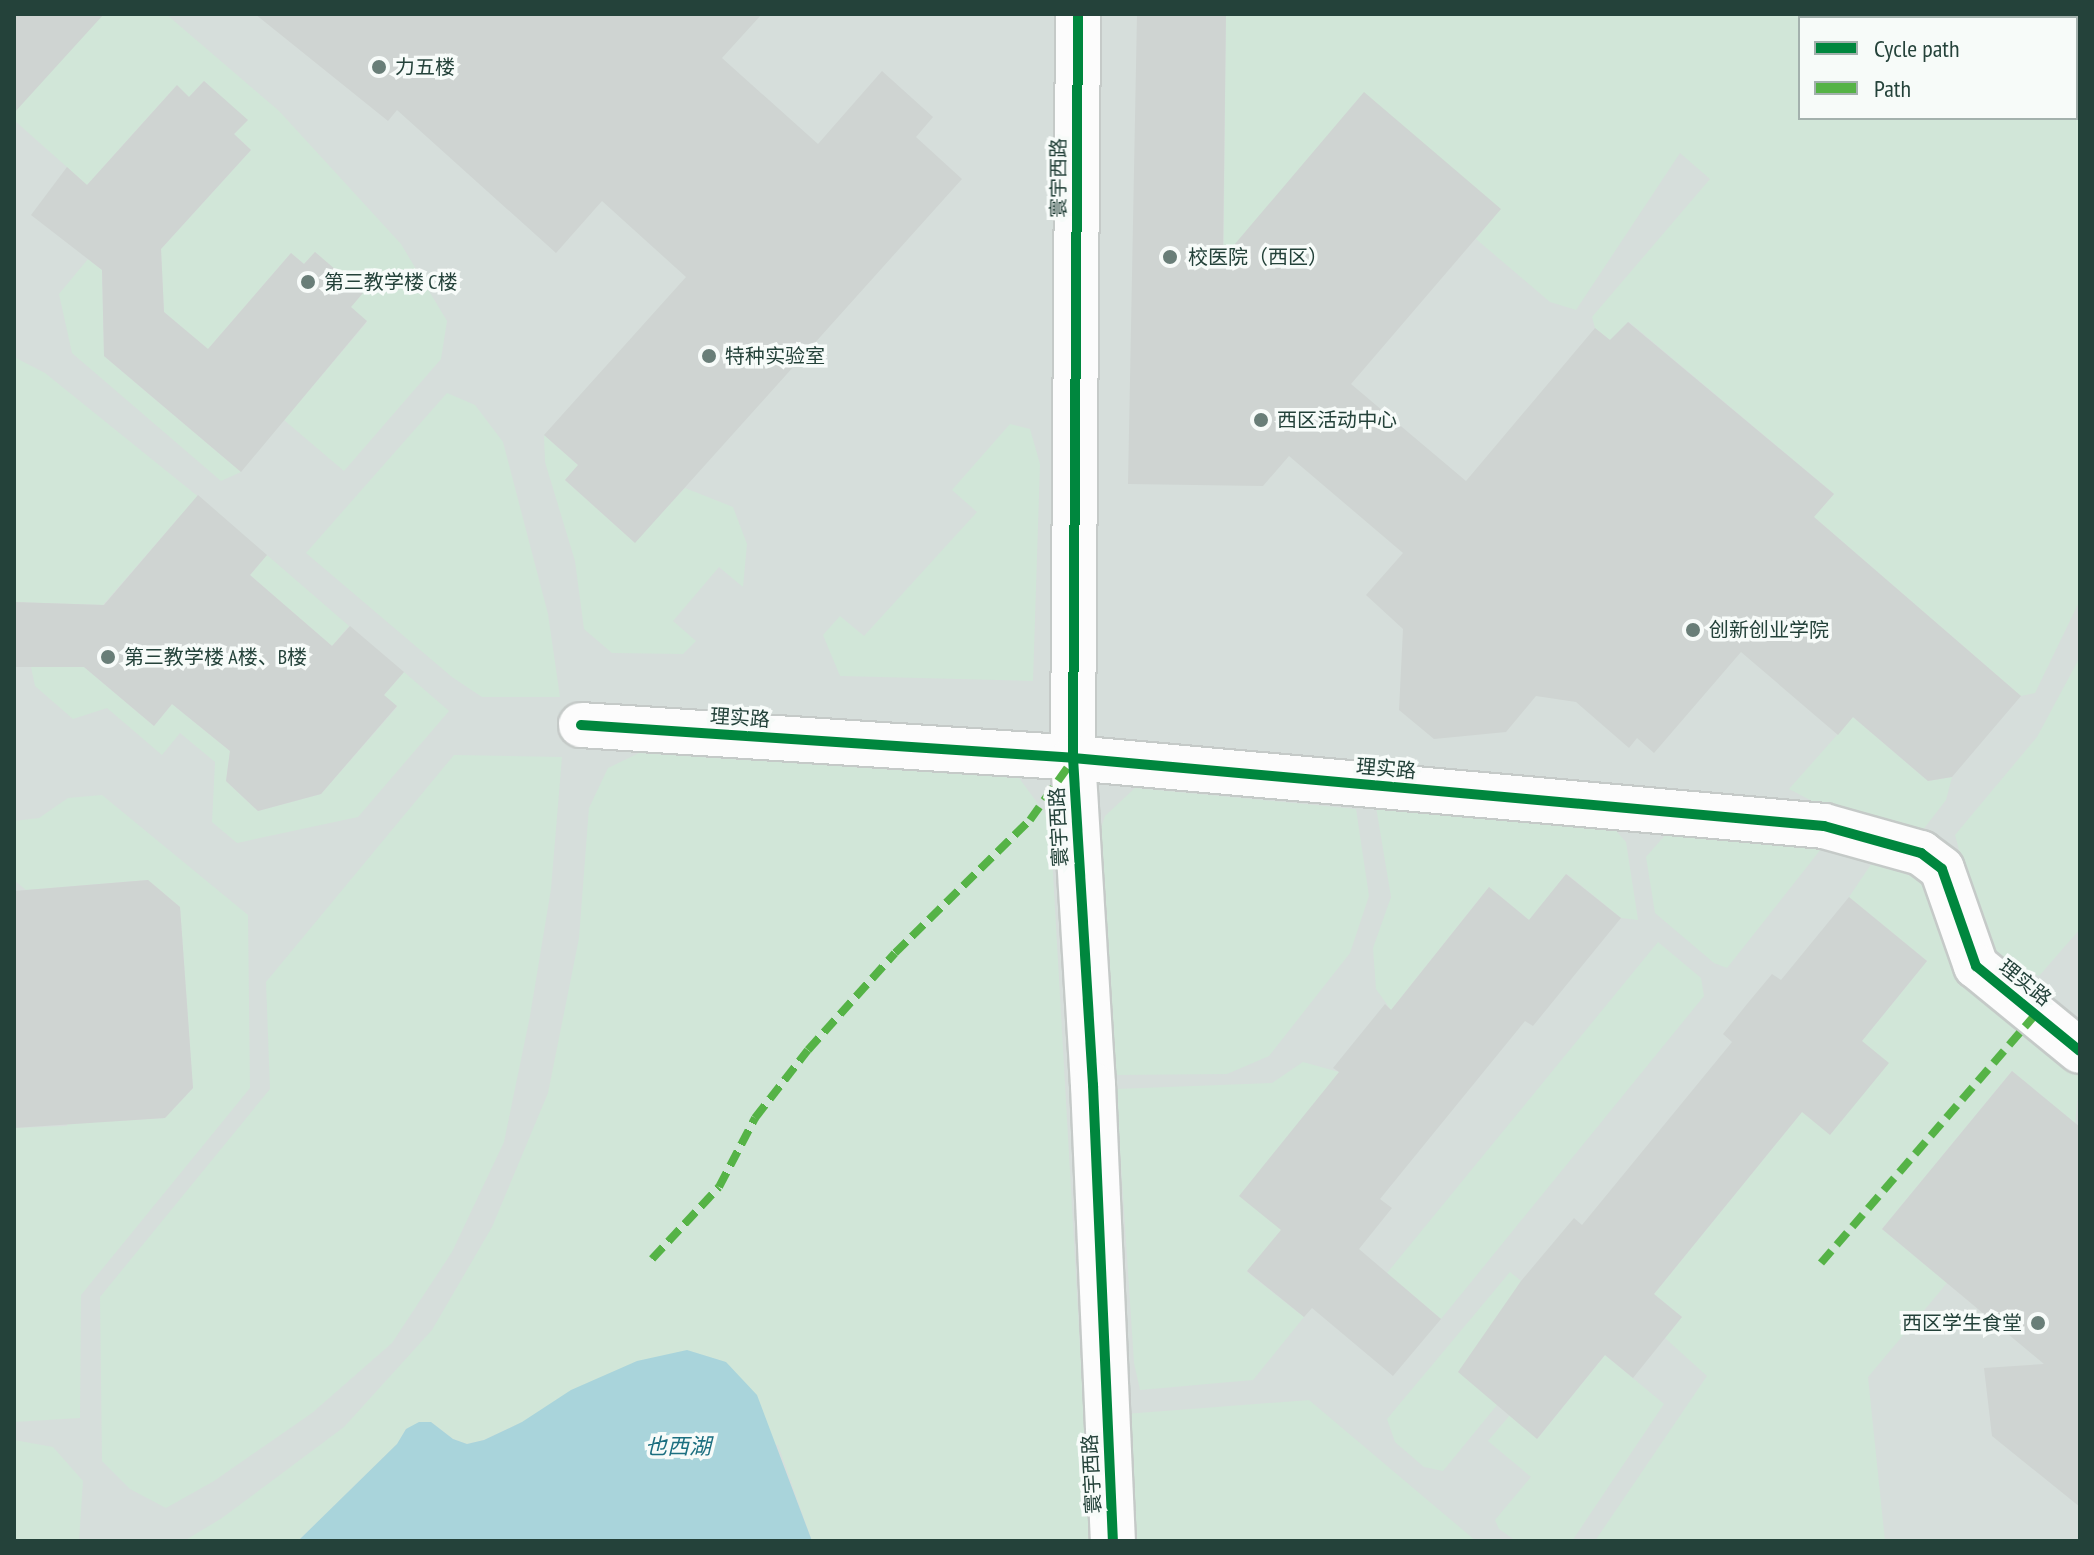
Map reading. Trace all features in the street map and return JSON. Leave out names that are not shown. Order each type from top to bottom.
[{"type":"street","name":"寰宇西路","points":[[1078,14],[1073,758],[1094,1099],[1113,1541]]},
{"type":"street","name":"理实路","points":[[581,725],[1073,758],[1824,826],[1921,853],[1942,869],[1976,966],[2080,1051]]},
{"type":"shaded area","points":[[14,14],[2080,14],[2080,1541],[14,1541]]},
{"type":"green space","points":[[93,14],[166,14],[279,111],[401,244],[447,321],[441,359],[344,471],[284,420],[367,322],[351,307],[362,293],[315,252],[304,264],[291,253],[208,349],[164,312],[161,249],[251,150],[234,134],[247,120],[204,81],[189,97],[176,86],[87,185],[14,120],[14,113]]},
{"type":"green space","points":[[1226,14],[2080,14],[2080,600],[2035,693],[2021,696],[1814,517],[1834,494],[1629,322],[1610,340],[1595,328],[1592,317],[1710,179],[1680,153],[1576,310],[1550,302],[1476,239],[1500,209],[1223,300]]},
{"type":"green space","points":[[88,259],[102,270],[104,356],[241,472],[221,481],[72,353],[59,294]]},
{"type":"green space","points":[[14,357],[45,373],[221,515],[181,515],[103,605],[14,602]]},
{"type":"green space","points":[[447,393],[475,405],[503,442],[548,614],[560,697],[482,697],[452,677],[306,553]]},
{"type":"green space","points":[[1010,424],[1030,429],[1040,464],[1033,681],[840,676],[823,635],[840,616],[864,636],[977,512],[952,490]]},
{"type":"green space","points":[[544,435],[578,465],[565,480],[634,542],[685,488],[733,507],[747,544],[743,587],[719,567],[673,621],[696,641],[683,654],[612,653],[584,629],[575,561],[545,462]]},
{"type":"green space","points":[[267,555],[349,626],[332,646],[250,575]]},
{"type":"green space","points":[[2080,657],[2080,929],[2039,976],[2013,965],[1984,942],[1955,835],[2037,737]]},
{"type":"green space","points":[[31,667],[84,667],[154,726],[172,704],[230,751],[226,781],[258,811],[321,794],[397,707],[384,695],[404,672],[449,711],[358,817],[237,843],[212,822],[215,762],[180,733],[162,755],[107,708],[73,719],[35,686]]},
{"type":"green space","points":[[1853,717],[1928,781],[1952,777],[1946,800],[1919,835],[1812,801],[1789,789]]},
{"type":"green space","points":[[639,753],[1019,778],[1050,820],[1091,1541],[812,1541],[778,1445],[522,1422],[484,1440],[467,1444],[453,1439],[431,1422],[406,1429],[397,1444],[298,1541],[184,1541],[222,1518],[344,1427],[432,1330],[492,1227],[548,1093],[579,938],[589,808],[608,768]]},
{"type":"green space","points":[[454,755],[562,757],[551,889],[530,1016],[504,1142],[452,1252],[392,1343],[312,1413],[214,1481],[166,1508],[130,1489],[102,1461],[100,1297],[270,1089],[266,982]]},
{"type":"green space","points":[[1135,788],[1356,809],[1369,896],[1350,953],[1269,1056],[1227,1074],[1114,1075],[1094,849],[1105,816]]},
{"type":"green space","points":[[102,795],[248,915],[250,1088],[81,1295],[80,1418],[14,1422],[14,1128],[67,1126],[67,1115],[98,1122],[165,1118],[193,1088],[180,907],[148,880],[26,890],[14,880],[14,821],[39,818],[68,798]]},
{"type":"green space","points":[[1376,807],[1610,824],[1626,842],[1638,920],[1621,918],[1567,874],[1529,920],[1489,887],[1391,1010],[1376,989],[1373,948],[1391,897]]},
{"type":"green space","points":[[1667,833],[1821,849],[1727,968],[1714,963],[1655,913],[1646,857]]},
{"type":"green space","points":[[1874,860],[1926,883],[1964,981],[2080,1075],[2075,1123],[2012,1071],[1882,1229],[1947,1283],[1868,1377],[1885,1541],[1595,1541],[1707,1376],[1665,1338],[1682,1317],[1654,1294],[1802,1112],[1888,1063],[1862,1041],[1927,961],[1849,897]]},
{"type":"green space","points":[[1658,942],[1701,978],[1704,996],[1441,1319],[1387,1273]]},
{"type":"green space","points":[[1303,1062],[1339,1072],[1281,1230],[1247,1272],[1304,1317],[1253,1380],[1140,1390],[1134,1363],[1116,1089],[1272,1083]]},
{"type":"green space","points":[[1510,1272],[1521,1281],[1517,1287],[1524,1294],[1497,1405],[1443,1471],[1424,1467],[1395,1442],[1387,1419]]},
{"type":"green space","points":[[1605,1355],[1664,1404],[1572,1541],[1516,1541],[1499,1529],[1495,1520],[1531,1477],[1488,1441],[1510,1415],[1538,1438]]},
{"type":"green space","points":[[1309,1400],[1476,1541],[1132,1541],[1125,1414]]},
{"type":"green space","points":[[14,1440],[53,1447],[83,1481],[79,1541],[14,1541]]},
{"type":"water","name":"也西湖","points":[[687,1350],[726,1362],[757,1395],[812,1541],[298,1541],[397,1444],[406,1429],[419,1422],[431,1422],[453,1439],[467,1444],[484,1440],[522,1422],[571,1390],[637,1361]]},
{"type":"building","points":[[14,14],[104,14],[14,113]]},
{"type":"building","name":"特种实验室","points":[[255,14],[762,14],[722,58],[818,144],[882,71],[933,117],[916,137],[962,179],[635,543],[565,480],[578,465],[544,435],[686,277],[602,201],[556,253],[397,110],[388,121]]},
{"type":"building","name":"西区活动中心","points":[[1137,14],[1226,14],[1223,258],[1364,92],[1501,209],[1351,384],[1466,481],[1595,328],[1610,340],[1628,322],[1834,494],[1814,517],[2021,696],[1952,777],[1928,781],[1853,717],[1838,735],[1741,652],[1654,753],[1637,738],[1629,748],[1576,702],[1536,696],[1506,732],[1434,739],[1399,710],[1403,629],[1366,595],[1403,553],[1289,456],[1263,486],[1128,484]]},
{"type":"building","name":"第三教学楼 C楼","points":[[204,81],[248,120],[234,134],[251,150],[161,249],[164,312],[208,349],[291,253],[304,264],[315,252],[363,293],[351,307],[367,321],[241,472],[104,356],[102,270],[31,215],[67,167],[87,185],[177,85],[189,97]]},
{"type":"building","name":"第三教学楼 A楼、B楼","points":[[198,495],[267,555],[250,575],[332,646],[350,626],[404,672],[384,695],[397,706],[321,794],[258,811],[226,781],[230,751],[172,704],[154,726],[84,667],[14,667],[14,602],[104,605]]},
{"type":"building","points":[[1566,874],[1621,918],[1533,1026],[1525,1021],[1380,1199],[1392,1208],[1359,1249],[1441,1319],[1393,1376],[1312,1308],[1304,1317],[1247,1271],[1281,1230],[1239,1196],[1339,1072],[1333,1068],[1385,1004],[1391,1010],[1489,887],[1529,920]]},
{"type":"building","points":[[148,880],[180,907],[193,1088],[165,1118],[14,1128],[14,891]]},
{"type":"building","points":[[1849,897],[1927,961],[1862,1041],[1889,1063],[1830,1135],[1802,1112],[1654,1294],[1682,1317],[1633,1378],[1605,1355],[1537,1439],[1458,1372],[1521,1281],[1574,1218],[1582,1225],[1732,1042],[1723,1034],[1747,1004],[1772,974],[1781,980]]},
{"type":"building","name":"西区学生食堂","points":[[2012,1071],[2080,1127],[2080,1507],[1992,1436],[1984,1368],[2044,1364],[1882,1229]]},
{"type":"marked path","points":[[652,1259],[719,1187],[755,1118],[808,1050],[895,953],[1030,820],[1073,760]]},
{"type":"marked path","points":[[1821,1263],[2036,1014]]},
{"type":"cycle path","points":[[1078,14],[1073,758],[1093,1085],[1113,1541]]},
{"type":"cycle path","points":[[581,725],[1073,758],[1824,826],[1921,853],[1942,869],[1976,966],[2080,1051]]},
{"type":"place","name":"力五楼","points":[[379,67]]},
{"type":"place","name":"校医院（西区）","points":[[1170,257]]},
{"type":"place","name":"第三教学楼 C楼","points":[[308,282]]},
{"type":"place","name":"特种实验室","points":[[709,356]]},
{"type":"place","name":"西区活动中心","points":[[1261,420]]},
{"type":"place","name":"创新创业学院","points":[[1693,630]]},
{"type":"place","name":"第三教学楼 A楼、B楼","points":[[108,657]]},
{"type":"place","name":"西区学生食堂","points":[[2038,1323]]}]
